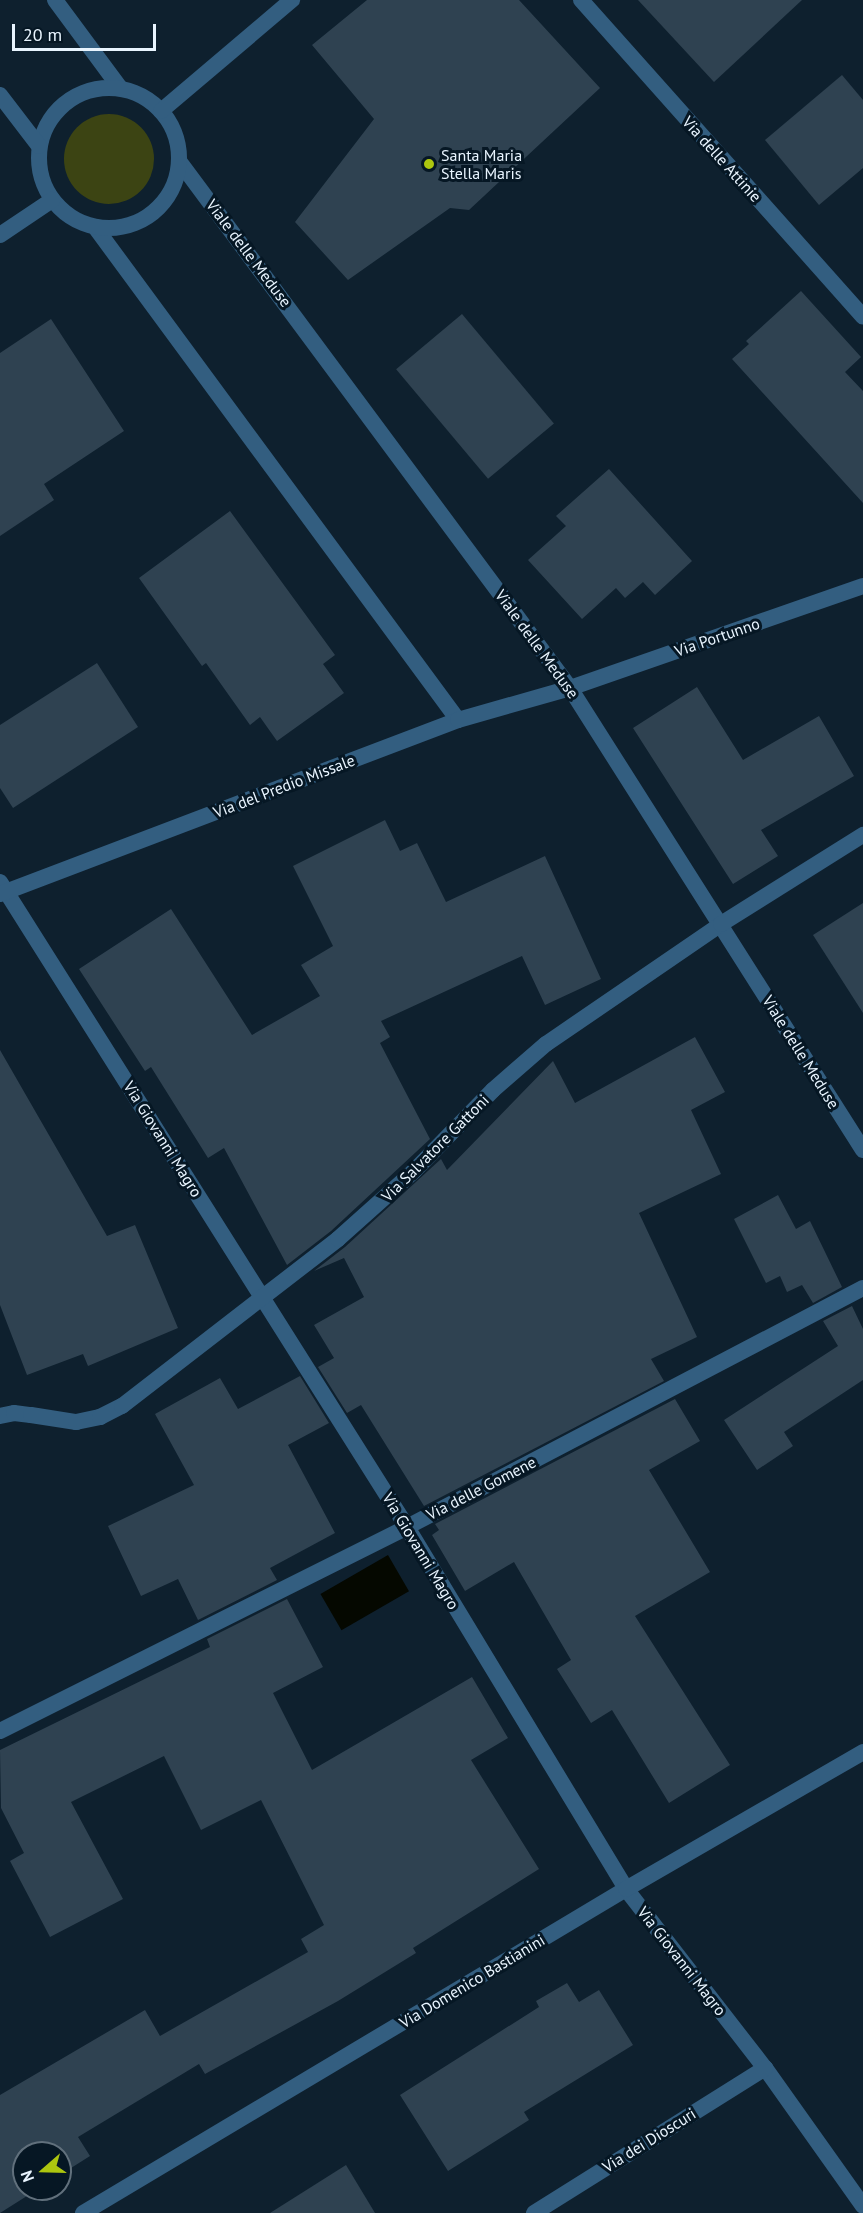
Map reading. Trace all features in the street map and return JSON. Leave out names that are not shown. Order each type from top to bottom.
[{"type":"street","points":[[55,0],[120,88]]},
{"type":"street","points":[[161,111],[292,0]]},
{"type":"street","name":"Via delle Attinie","points":[[581,0],[863,317]]},
{"type":"street","points":[[120,88],[142,95],[161,111],[176,136],[179,161],[172,189],[150,215],[119,228],[95,227],[70,217],[52,200],[40,171],[39,146],[48,121],[65,102],[85,91],[120,88]]},
{"type":"street","points":[[0,95],[39,146]]},
{"type":"street","name":"Viale delle Meduse","points":[[179,161],[570,688],[863,1150]]},
{"type":"street","points":[[0,235],[52,200]]},
{"type":"street","points":[[95,227],[458,720]]},
{"type":"street","name":"Via Portunno","points":[[570,688],[863,586]]},
{"type":"street","name":"Via del Predio Missale","points":[[2,889],[458,720],[570,688]]},
{"type":"street","name":"Via Salvatore Gattoni","points":[[0,1416],[31,1414],[76,1422],[111,1413],[264,1298],[380,1202],[493,1090],[538,1050],[721,924],[863,835]]},
{"type":"street","name":"Via Giovanni Magro","points":[[2,889],[264,1298],[407,1527],[626,1889],[765,2068],[863,2206]]},
{"type":"street","name":"Via delle Gomene","points":[[0,1731],[407,1527],[863,1288]]},
{"type":"street","name":"Via Domenico Bastianini","points":[[83,2213],[626,1889],[863,1752]]},
{"type":"street","name":"Via dei Dioscuri","points":[[534,2213],[765,2068]]},
{"type":"green space","points":[[109,114],[126,118],[141,127],[150,142],[154,159],[150,176],[141,191],[126,200],[109,204],[92,200],[77,191],[68,176],[64,159],[68,142],[77,127],[92,118]]},
{"type":"shaded area","points":[[388,1555],[409,1591],[341,1630],[320,1594]]},
{"type":"building","name":"Santa Maria Stella Maris","points":[[367,0],[519,0],[600,88],[469,210],[450,208],[348,280],[295,222],[374,119],[312,45]]},
{"type":"building","points":[[638,0],[802,0],[714,82]]},
{"type":"building","points":[[842,75],[863,100],[863,168],[819,205],[765,140]]},
{"type":"building","points":[[801,291],[861,357],[845,372],[863,391],[863,503],[732,359],[749,344],[746,341]]},
{"type":"building","points":[[462,314],[554,424],[488,479],[396,369]]},
{"type":"building","points":[[51,319],[124,431],[44,484],[54,500],[0,536],[0,353]]},
{"type":"building","points":[[609,469],[692,561],[655,595],[643,582],[625,598],[616,588],[582,619],[528,560],[566,526],[556,516]]},
{"type":"building","points":[[230,511],[335,655],[323,664],[344,693],[277,741],[260,717],[250,725],[206,663],[202,666],[139,578]]},
{"type":"building","points":[[97,663],[138,727],[13,808],[0,788],[0,725]]},
{"type":"building","points":[[697,687],[743,760],[819,716],[854,776],[761,830],[778,856],[733,884],[633,728]]},
{"type":"building","points":[[385,820],[400,851],[417,843],[446,902],[545,856],[601,979],[545,1005],[522,956],[381,1021],[390,1037],[380,1043],[430,1139],[331,1231],[287,1265],[224,1148],[208,1158],[151,1067],[145,1071],[79,969],[171,909],[252,1035],[320,996],[301,965],[333,946],[293,866]]},
{"type":"building","points":[[863,903],[863,1013],[813,935]]},
{"type":"building","points":[[695,1037],[725,1092],[691,1110],[721,1174],[639,1213],[697,1337],[651,1359],[664,1381],[424,1506],[361,1405],[347,1413],[318,1367],[334,1358],[314,1325],[364,1297],[344,1258],[314,1271],[345,1247],[441,1159],[447,1170],[553,1061],[575,1103]]},
{"type":"building","points":[[0,1050],[107,1236],[135,1225],[178,1328],[88,1366],[83,1354],[27,1375],[0,1305]]},
{"type":"building","points":[[778,1195],[796,1229],[810,1221],[842,1287],[813,1303],[802,1285],[787,1292],[780,1276],[766,1283],[734,1219]]},
{"type":"building","points":[[852,1306],[863,1329],[863,1380],[784,1432],[793,1446],[757,1470],[724,1420],[838,1346],[823,1321]]},
{"type":"building","points":[[300,1376],[329,1423],[288,1445],[335,1533],[270,1568],[277,1580],[198,1620],[178,1579],[141,1596],[108,1526],[194,1485],[155,1414],[220,1378],[238,1409]]},
{"type":"building","points":[[675,1399],[700,1441],[649,1470],[710,1572],[635,1616],[730,1765],[669,1803],[612,1710],[591,1723],[557,1669],[571,1660],[514,1562],[465,1591],[432,1535],[439,1530],[435,1524]]},
{"type":"building","points":[[287,1599],[323,1667],[273,1693],[312,1770],[472,1677],[508,1738],[471,1760],[539,1869],[413,1948],[416,1953],[338,2001],[205,2074],[199,2064],[78,2137],[90,2156],[72,2167],[72,2141],[12,2141],[12,2201],[19,2201],[0,2213],[0,2095],[145,2010],[160,2036],[308,1952],[301,1939],[324,1925],[261,1800],[201,1830],[164,1756],[71,1802],[123,1899],[50,1937],[10,1861],[24,1853],[1,1808],[0,1750],[210,1647],[207,1639]]},
{"type":"building","points":[[567,1983],[579,2002],[599,1990],[633,2045],[524,2112],[529,2120],[448,2171],[400,2095],[539,2007],[536,2001]]},
{"type":"building","points":[[346,2165],[375,2213],[270,2213]]},
{"type":"place","name":"Santa Maria Stella Maris","points":[[429,164]]}]
